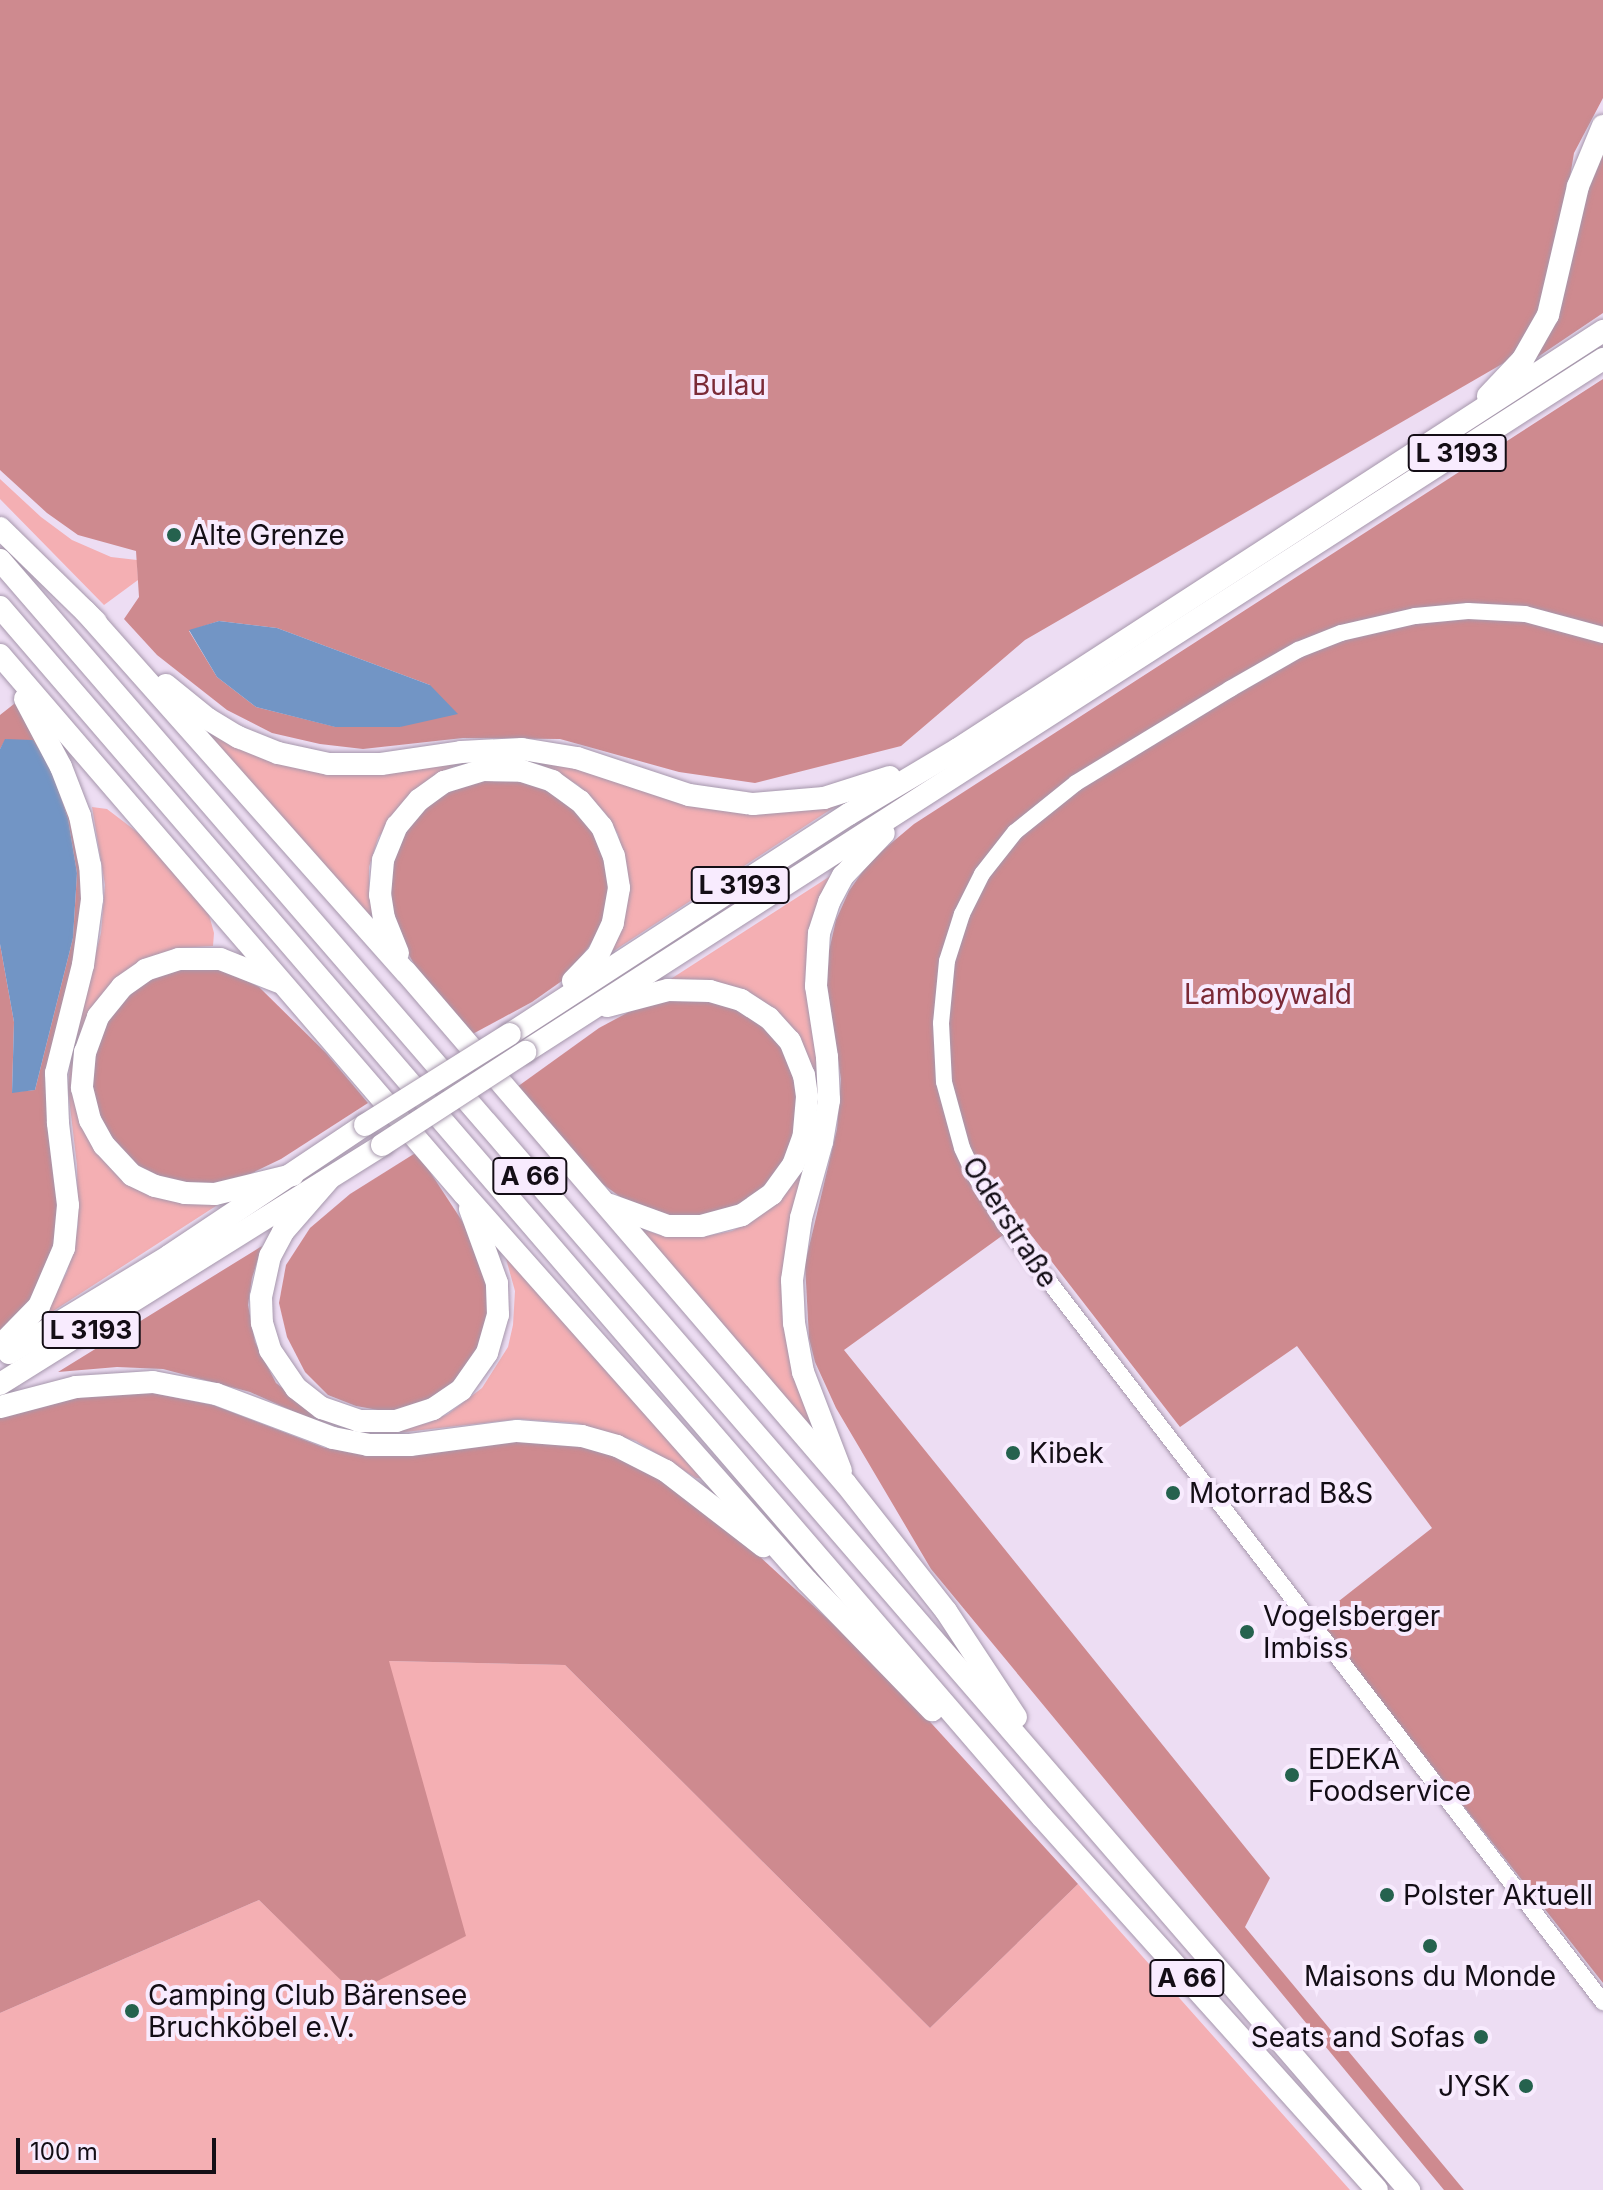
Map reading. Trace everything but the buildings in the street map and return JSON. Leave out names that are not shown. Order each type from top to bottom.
[{"type":"highway","points":[[1481,410],[1491,391],[1523,359],[1548,315],[1578,186],[1603,126]]},
{"type":"highway","name":"L 3193","points":[[0,1358],[293,1175],[365,1125],[849,814],[958,749],[1603,331]]},
{"type":"highway","name":"L 3193","points":[[0,1384],[329,1179],[1603,359]]},
{"type":"highway","points":[[0,528],[85,611],[208,719],[256,745],[312,761],[381,764],[461,752],[522,749],[577,758],[689,795],[734,803],[771,804],[843,794],[958,749]]},
{"type":"highway","name":"A 66","points":[[0,560],[1409,2190]]},
{"type":"highway","name":"A 66","points":[[0,607],[1042,1817],[1377,2190]]},
{"type":"highway","points":[[85,611],[406,972],[846,1484],[946,1611],[1064,1790]]},
{"type":"highway","points":[[3,659],[464,1194],[807,1581],[1042,1817]]},
{"type":"highway","points":[[0,1346],[39,1306],[64,1248],[68,1205],[58,1123],[56,1073],[83,965],[92,899],[88,851],[72,793],[3,659]]},
{"type":"highway","points":[[406,972],[384,919],[380,895],[383,860],[404,816],[433,788],[469,773],[511,769],[552,781],[580,801],[602,827],[617,866],[618,898],[609,934],[598,955],[517,1029]]},
{"type":"highway","points":[[846,1484],[803,1372],[792,1293],[797,1233],[822,1142],[829,1100],[815,959],[823,918],[843,876],[919,798]]},
{"type":"highway","points":[[286,984],[220,959],[179,959],[146,970],[122,987],[98,1017],[85,1052],[82,1076],[87,1112],[98,1135],[120,1165],[144,1181],[171,1191],[215,1194],[293,1175]]},
{"type":"highway","points":[[583,1013],[668,990],[731,996],[752,1006],[785,1034],[804,1075],[807,1097],[804,1135],[793,1165],[772,1194],[742,1215],[701,1226],[668,1226],[603,1202]]},
{"type":"highway","points":[[329,1179],[283,1232],[270,1256],[261,1297],[262,1323],[270,1350],[296,1388],[322,1408],[359,1421],[396,1421],[433,1409],[470,1380],[487,1353],[498,1315],[497,1283],[464,1194]]},
{"type":"highway","points":[[0,1407],[76,1387],[153,1382],[216,1394],[321,1434],[368,1445],[410,1445],[517,1431],[582,1436],[617,1446],[666,1471],[807,1581]]},
{"type":"street","name":"Oderstraße","points":[[1603,635],[1555,620],[1496,612],[1441,613],[1383,621],[1298,650],[1100,767],[1028,819],[1003,846],[975,888],[947,961],[941,1057],[948,1102],[962,1148],[1004,1223],[1603,2002]]},
{"type":"shaded area","points":[[0,479],[41,517],[72,540],[111,557],[137,560],[138,580],[104,605],[0,499]]},
{"type":"shaded area","points":[[188,713],[265,754],[517,753],[613,775],[839,804],[609,954],[624,859],[618,834],[605,813],[578,785],[538,763],[482,760],[455,765],[412,791],[378,838],[369,867],[369,895],[377,935]]},
{"type":"shaded area","points":[[92,807],[107,809],[145,838],[208,911],[214,933],[213,946],[177,948],[133,967],[219,1204],[41,1319],[67,1272],[78,1226],[77,1166],[68,1089],[72,1045],[101,933],[105,885]]},
{"type":"shaded area","points":[[835,873],[831,884],[823,1078],[792,1231],[815,1435],[640,1234],[641,1229],[663,1236],[707,1236],[732,1231],[752,1221],[663,984]]},
{"type":"shaded area","points":[[505,1255],[705,1479],[696,1478],[636,1441],[576,1423],[518,1419],[387,1434],[315,1421],[320,1417],[395,1429],[428,1423],[448,1414],[482,1388],[508,1347],[513,1325],[515,1291]]},
{"type":"shaded area","points":[[388,1661],[565,1665],[930,2028],[1078,1884],[1350,2190],[0,2190],[0,2013],[259,1900],[354,1992],[465,1936]]},
{"type":"green space","name":"Bulau","points":[[0,0],[1603,0],[1603,98],[1574,153],[1552,285],[1527,335],[1509,360],[1025,640],[901,746],[755,783],[679,772],[560,739],[463,738],[363,749],[320,744],[272,733],[227,710],[157,655],[124,619],[139,597],[136,551],[78,535],[47,513],[0,470]],"holes":[[[219,621],[277,628],[430,685],[400,727],[336,727],[256,707],[217,677],[189,631]]]},
{"type":"green space","points":[[1603,141],[1603,313],[1520,369],[1575,223]]},
{"type":"green space","name":"Lamboywald","points":[[1603,379],[1603,1983],[1316,1619],[1432,1528],[1297,1346],[1180,1427],[1021,1222],[844,1350],[1270,1878],[1245,1927],[1464,2190],[1444,2190],[931,1569],[836,1408],[815,1362],[809,1338],[805,1264],[837,1129],[841,1079],[827,985],[829,951],[836,920],[849,891],[870,861],[914,824]]},
{"type":"green space","points":[[19,700],[77,811],[87,916],[58,1036],[63,1213],[43,1285],[0,1334],[0,944],[14,1022],[12,1092],[35,1090],[73,938],[77,873],[68,819],[51,768],[6,739],[0,749],[0,715]]},
{"type":"green space","points":[[509,776],[550,787],[588,819],[610,875],[610,899],[601,930],[566,978],[532,1002],[467,1037],[418,971],[400,939],[389,912],[390,860],[409,819],[450,784]]},
{"type":"green space","points":[[197,966],[229,972],[259,987],[326,1053],[368,1103],[281,1159],[246,1176],[209,1185],[184,1185],[135,1167],[111,1144],[98,1115],[92,1081],[95,1047],[108,1014],[133,989],[164,971]]},
{"type":"green space","points":[[668,999],[723,1002],[766,1026],[787,1050],[802,1109],[782,1170],[737,1212],[686,1223],[634,1207],[589,1174],[517,1087],[599,1028],[638,1007]]},
{"type":"green space","points":[[417,1152],[483,1253],[491,1293],[489,1330],[467,1372],[443,1395],[415,1408],[389,1412],[356,1406],[328,1395],[305,1372],[287,1337],[279,1303],[286,1265],[310,1228],[350,1194]]},
{"type":"green space","points":[[262,1246],[248,1305],[255,1342],[276,1383],[320,1417],[315,1421],[250,1392],[163,1369],[117,1367],[58,1372]]},
{"type":"green space","points":[[92,1393],[153,1393],[213,1405],[325,1448],[387,1452],[550,1436],[625,1456],[699,1501],[880,1667],[1078,1884],[930,2028],[565,1665],[389,1661],[466,1936],[354,1993],[259,1900],[0,2013],[0,1417]]},
{"type":"water","points":[[219,621],[277,628],[430,685],[458,714],[400,727],[335,727],[256,707],[217,677],[189,630]]},
{"type":"water","points":[[5,739],[33,740],[51,768],[68,819],[77,873],[73,938],[35,1090],[12,1093],[14,1022],[0,944],[0,749]]},
{"type":"place","name":"Alte Grenze","points":[[174,535]]},
{"type":"place","name":"Kibek","points":[[1013,1453]]},
{"type":"place","name":"Motorrad B&S","points":[[1173,1493]]},
{"type":"place","name":"Vogelsberger Imbiss","points":[[1247,1632]]},
{"type":"place","name":"EDEKA Foodservice","points":[[1292,1775]]},
{"type":"place","name":"Polster Aktuell","points":[[1387,1895]]},
{"type":"place","name":"Maisons du Monde","points":[[1430,1946]]},
{"type":"place","name":"Camping Club Bärensee Bruchköbel e.V.","points":[[132,2011]]},
{"type":"place","name":"Seats and Sofas","points":[[1481,2037]]},
{"type":"place","name":"JYSK","points":[[1526,2086]]}]
